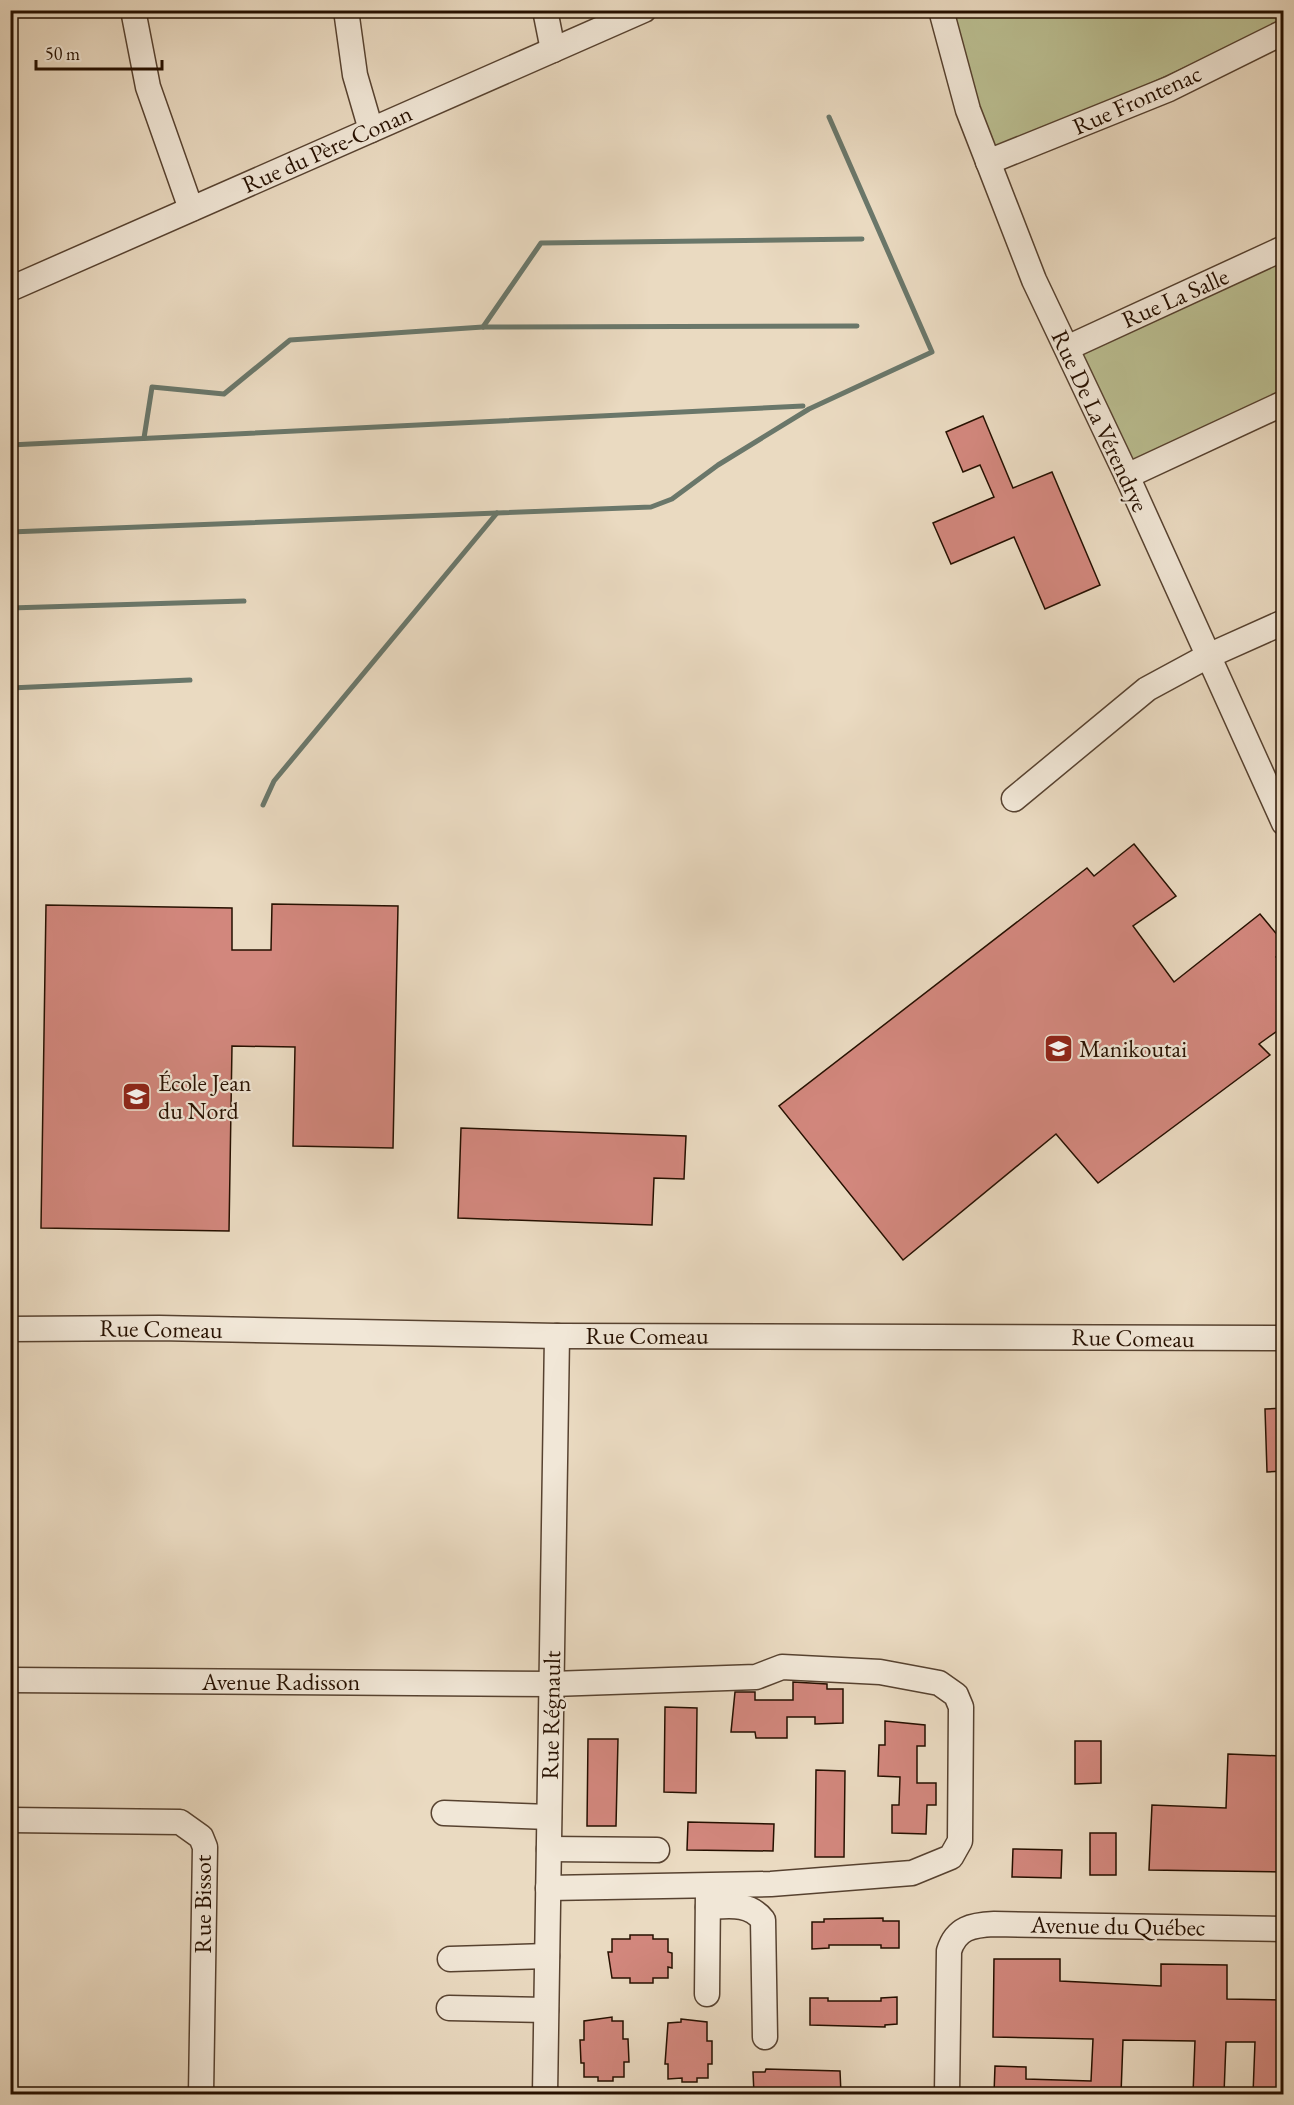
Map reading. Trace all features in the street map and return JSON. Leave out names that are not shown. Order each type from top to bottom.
[{"type":"street","points":[[133,10],[148,87],[191,209]]},
{"type":"street","points":[[346,10],[355,75],[371,130]]},
{"type":"street","points":[[545,10],[553,50]]},
{"type":"street","name":"Rue du Père-Conan","points":[[10,288],[644,10]]},
{"type":"street","name":"Rue De La Vérendrye","points":[[940,10],[968,110],[1034,280],[1127,476],[1284,823]]},
{"type":"street","name":"Rue Frontenac","points":[[988,162],[1169,89],[1284,32]]},
{"type":"street","name":"Rue La Salle","points":[[1067,348],[1284,248]]},
{"type":"street","points":[[1127,476],[1284,403]]},
{"type":"street","points":[[1014,799],[1147,689],[1208,656],[1284,622]]},
{"type":"street","name":"Rue Comeau","points":[[10,1329],[159,1328],[557,1336],[1284,1338]]},
{"type":"street","name":"Rue Régnault","points":[[545,2094],[557,1336]]},
{"type":"street","name":"Avenue Radisson","points":[[10,1680],[552,1684],[756,1677],[783,1667],[880,1672],[939,1683],[956,1695],[961,1707],[960,1842],[951,1857],[912,1873],[771,1884],[708,1896]]},
{"type":"street","points":[[444,1813],[549,1817]]},
{"type":"street","name":"Rue Bissot","points":[[10,1820],[180,1822],[201,1837],[205,1847],[201,2094]]},
{"type":"street","points":[[549,1849],[657,1850]]},
{"type":"street","points":[[548,1888],[708,1896],[757,1913],[763,1920],[765,2037]]},
{"type":"street","points":[[707,1994],[708,1896]]},
{"type":"street","name":"Avenue du Québec","points":[[947,2094],[949,1951],[957,1936],[973,1925],[1284,1929]]},
{"type":"street","points":[[450,1959],[547,1956]]},
{"type":"street","points":[[449,2008],[546,2010]]},
{"type":"green space","points":[[1283,10],[1284,22],[981,161],[935,11]]},
{"type":"green space","points":[[1283,239],[1283,396],[1126,471],[1066,342]]},
{"type":"building","points":[[983,416],[1013,488],[1052,472],[1100,585],[1045,609],[1014,537],[951,564],[933,523],[994,497],[980,465],[963,472],[946,432]]},
{"type":"building","name":"Manikoutai","points":[[1134,844],[1176,896],[1133,926],[1174,982],[1260,914],[1284,943],[1284,952],[1276,957],[1284,967],[1284,1026],[1259,1044],[1270,1055],[1098,1183],[1056,1134],[903,1260],[779,1106],[1087,868],[1094,876]]},
{"type":"building","name":"École Jean du Nord","points":[[272,904],[398,906],[393,1148],[293,1146],[295,1047],[232,1046],[229,1231],[41,1228],[46,905],[232,908],[232,950],[271,950]]},
{"type":"building","points":[[461,1128],[686,1136],[684,1179],[654,1178],[652,1225],[458,1218]]},
{"type":"building","points":[[1284,1408],[1284,1471],[1267,1472],[1265,1409]]},
{"type":"building","points":[[793,1682],[827,1684],[827,1689],[843,1689],[843,1723],[815,1724],[815,1717],[787,1717],[787,1738],[756,1738],[755,1732],[731,1732],[735,1692],[755,1692],[755,1700],[793,1700]]},
{"type":"building","points":[[665,1707],[697,1708],[696,1793],[664,1792]]},
{"type":"building","points":[[885,1721],[925,1725],[925,1746],[917,1746],[917,1783],[936,1783],[936,1805],[927,1805],[926,1834],[892,1833],[892,1805],[899,1805],[900,1777],[878,1776],[879,1745],[885,1745]]},
{"type":"building","points":[[588,1739],[618,1739],[616,1826],[587,1826]]},
{"type":"building","points":[[1075,1741],[1101,1741],[1101,1783],[1075,1784]]},
{"type":"building","points":[[1228,1754],[1281,1756],[1279,1827],[1284,1827],[1284,1872],[1149,1870],[1152,1805],[1226,1808]]},
{"type":"building","points":[[816,1770],[845,1771],[844,1857],[815,1857]]},
{"type":"building","points":[[688,1822],[774,1824],[773,1851],[687,1850]]},
{"type":"building","points":[[1090,1833],[1116,1833],[1116,1875],[1090,1875]]},
{"type":"building","points":[[1013,1849],[1062,1850],[1061,1878],[1012,1877]]},
{"type":"building","points":[[883,1918],[883,1921],[899,1921],[899,1948],[881,1948],[881,1945],[829,1945],[829,1948],[812,1949],[812,1922],[824,1922],[824,1919]]},
{"type":"building","points":[[630,1935],[653,1935],[653,1939],[668,1939],[668,1952],[672,1953],[672,1968],[668,1967],[668,1978],[653,1978],[653,1983],[630,1983],[630,1978],[612,1978],[608,1952],[612,1952],[612,1939],[630,1939]]},
{"type":"building","points":[[994,1959],[1060,1959],[1060,1981],[1161,1986],[1161,1964],[1227,1965],[1227,1999],[1284,2000],[1284,2094],[1253,2094],[1255,2042],[1226,2042],[1224,2094],[1193,2094],[1195,2041],[1123,2040],[1121,2094],[994,2094],[995,2066],[1026,2067],[1026,2079],[1091,2081],[1093,2039],[993,2037]]},
{"type":"building","points":[[897,1997],[897,2024],[885,2025],[885,2027],[810,2025],[810,1998],[828,1998],[828,2001],[881,2001],[881,1998]]},
{"type":"building","points":[[612,2017],[612,2021],[623,2021],[623,2039],[628,2039],[629,2062],[624,2062],[624,2077],[613,2077],[613,2081],[598,2081],[598,2077],[584,2077],[580,2040],[584,2040],[584,2021]]},
{"type":"building","points":[[681,2019],[707,2022],[707,2041],[712,2041],[712,2064],[708,2064],[708,2078],[697,2078],[697,2082],[682,2082],[682,2078],[668,2079],[668,2064],[665,2064],[668,2023],[681,2022]]},
{"type":"building","points":[[766,2069],[840,2071],[841,2094],[754,2094],[753,2072],[765,2072]]},
{"type":"waterway","points":[[10,532],[651,507],[672,499],[718,465],[809,409],[932,352],[829,117]]},
{"type":"waterway","points":[[483,327],[541,243],[862,239]]},
{"type":"waterway","points":[[144,438],[152,387],[224,394],[290,340],[483,327],[857,326]]},
{"type":"waterway","points":[[10,445],[803,406]]},
{"type":"waterway","points":[[263,805],[274,781],[497,513]]},
{"type":"waterway","points":[[10,608],[244,601]]},
{"type":"waterway","points":[[10,688],[190,680]]},
{"type":"place","name":"Manikoutai","points":[[1058,1049]]},
{"type":"place","name":"École Jean du Nord","points":[[137,1097]]}]
